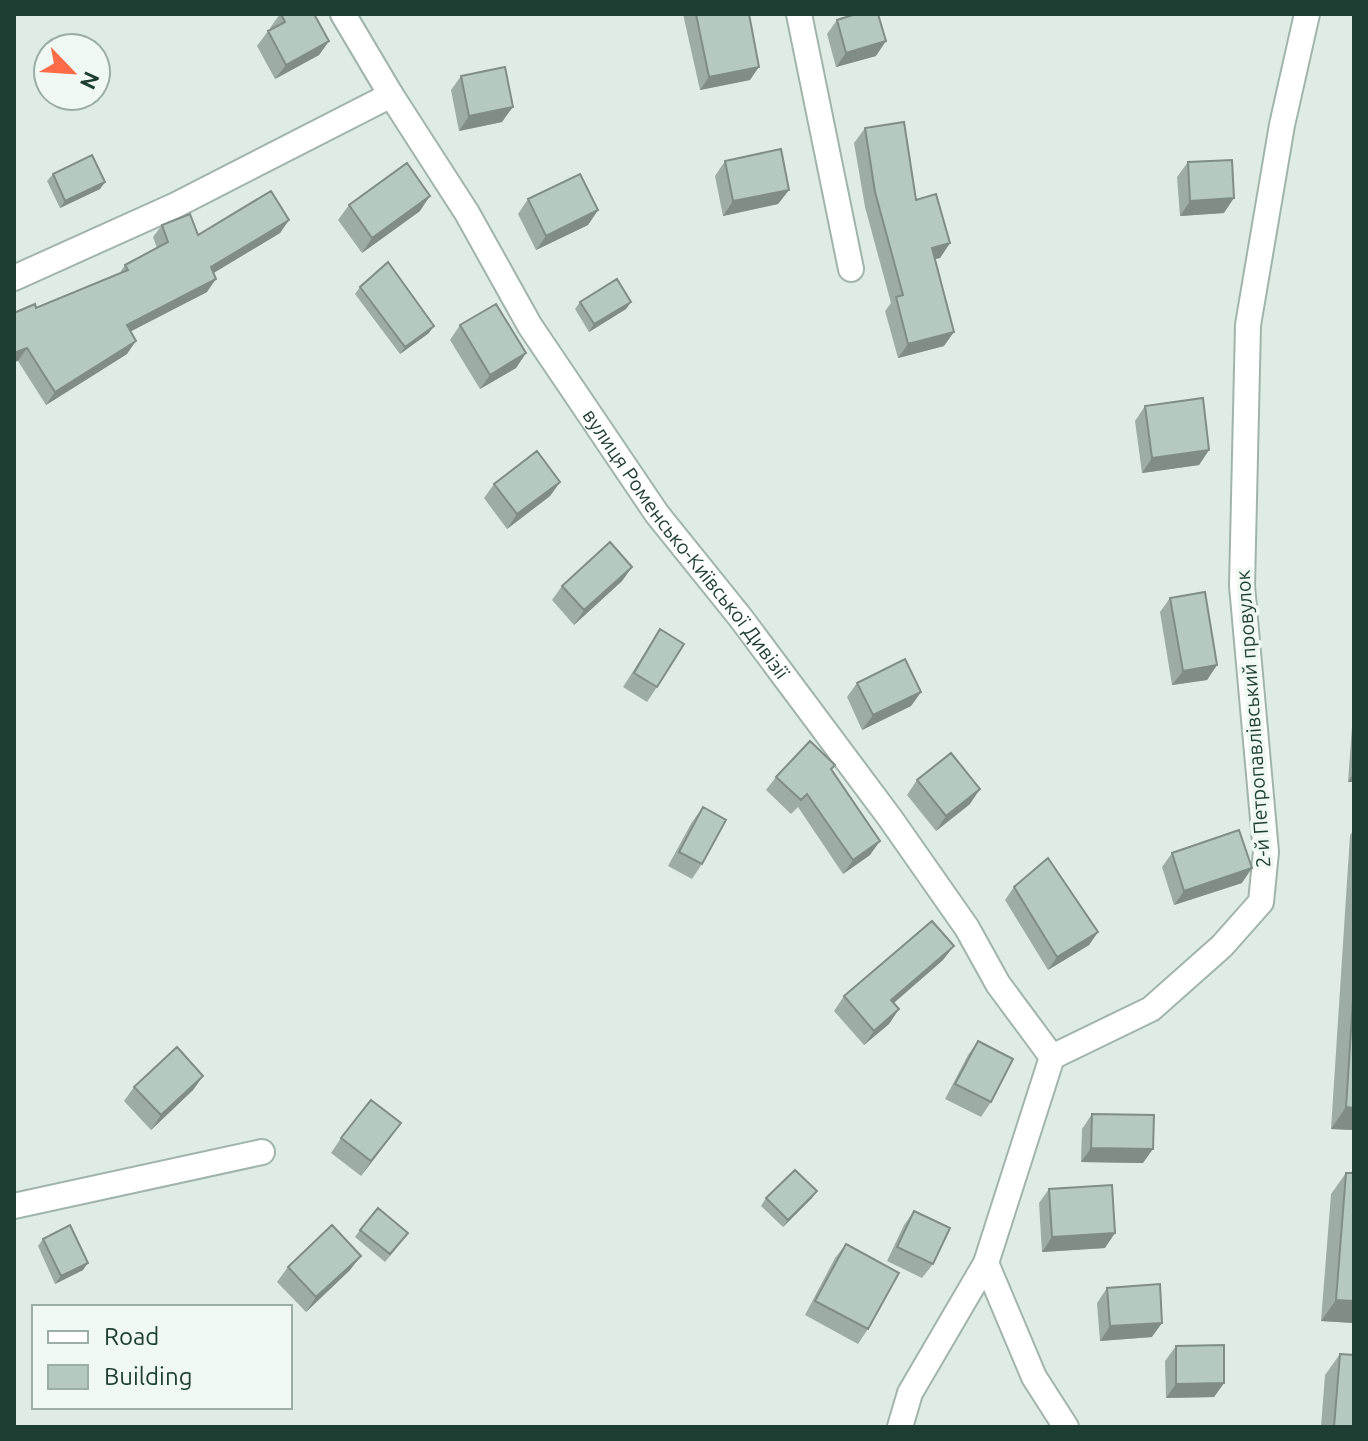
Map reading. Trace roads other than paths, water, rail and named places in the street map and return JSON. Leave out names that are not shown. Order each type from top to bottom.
[{"type":"street","name":"вулиця Роменсько-Київської Дивізії","points":[[343,14],[467,213],[530,326],[657,514],[740,617],[890,818],[967,928],[998,984],[1052,1057]]},
{"type":"street","points":[[799,14],[851,269]]},
{"type":"street","name":"2-й Петропавлівський провулок","points":[[1052,1057],[1151,1009],[1222,946],[1261,902],[1266,852],[1242,586],[1248,325],[1282,125],[1307,14]]},
{"type":"street","points":[[14,278],[49,265],[176,205],[391,95]]},
{"type":"street","points":[[900,1427],[910,1393],[986,1263],[1052,1057]]},
{"type":"street","points":[[14,1206],[262,1152]]},
{"type":"street","points":[[986,1263],[1034,1377],[1066,1427]]}]
